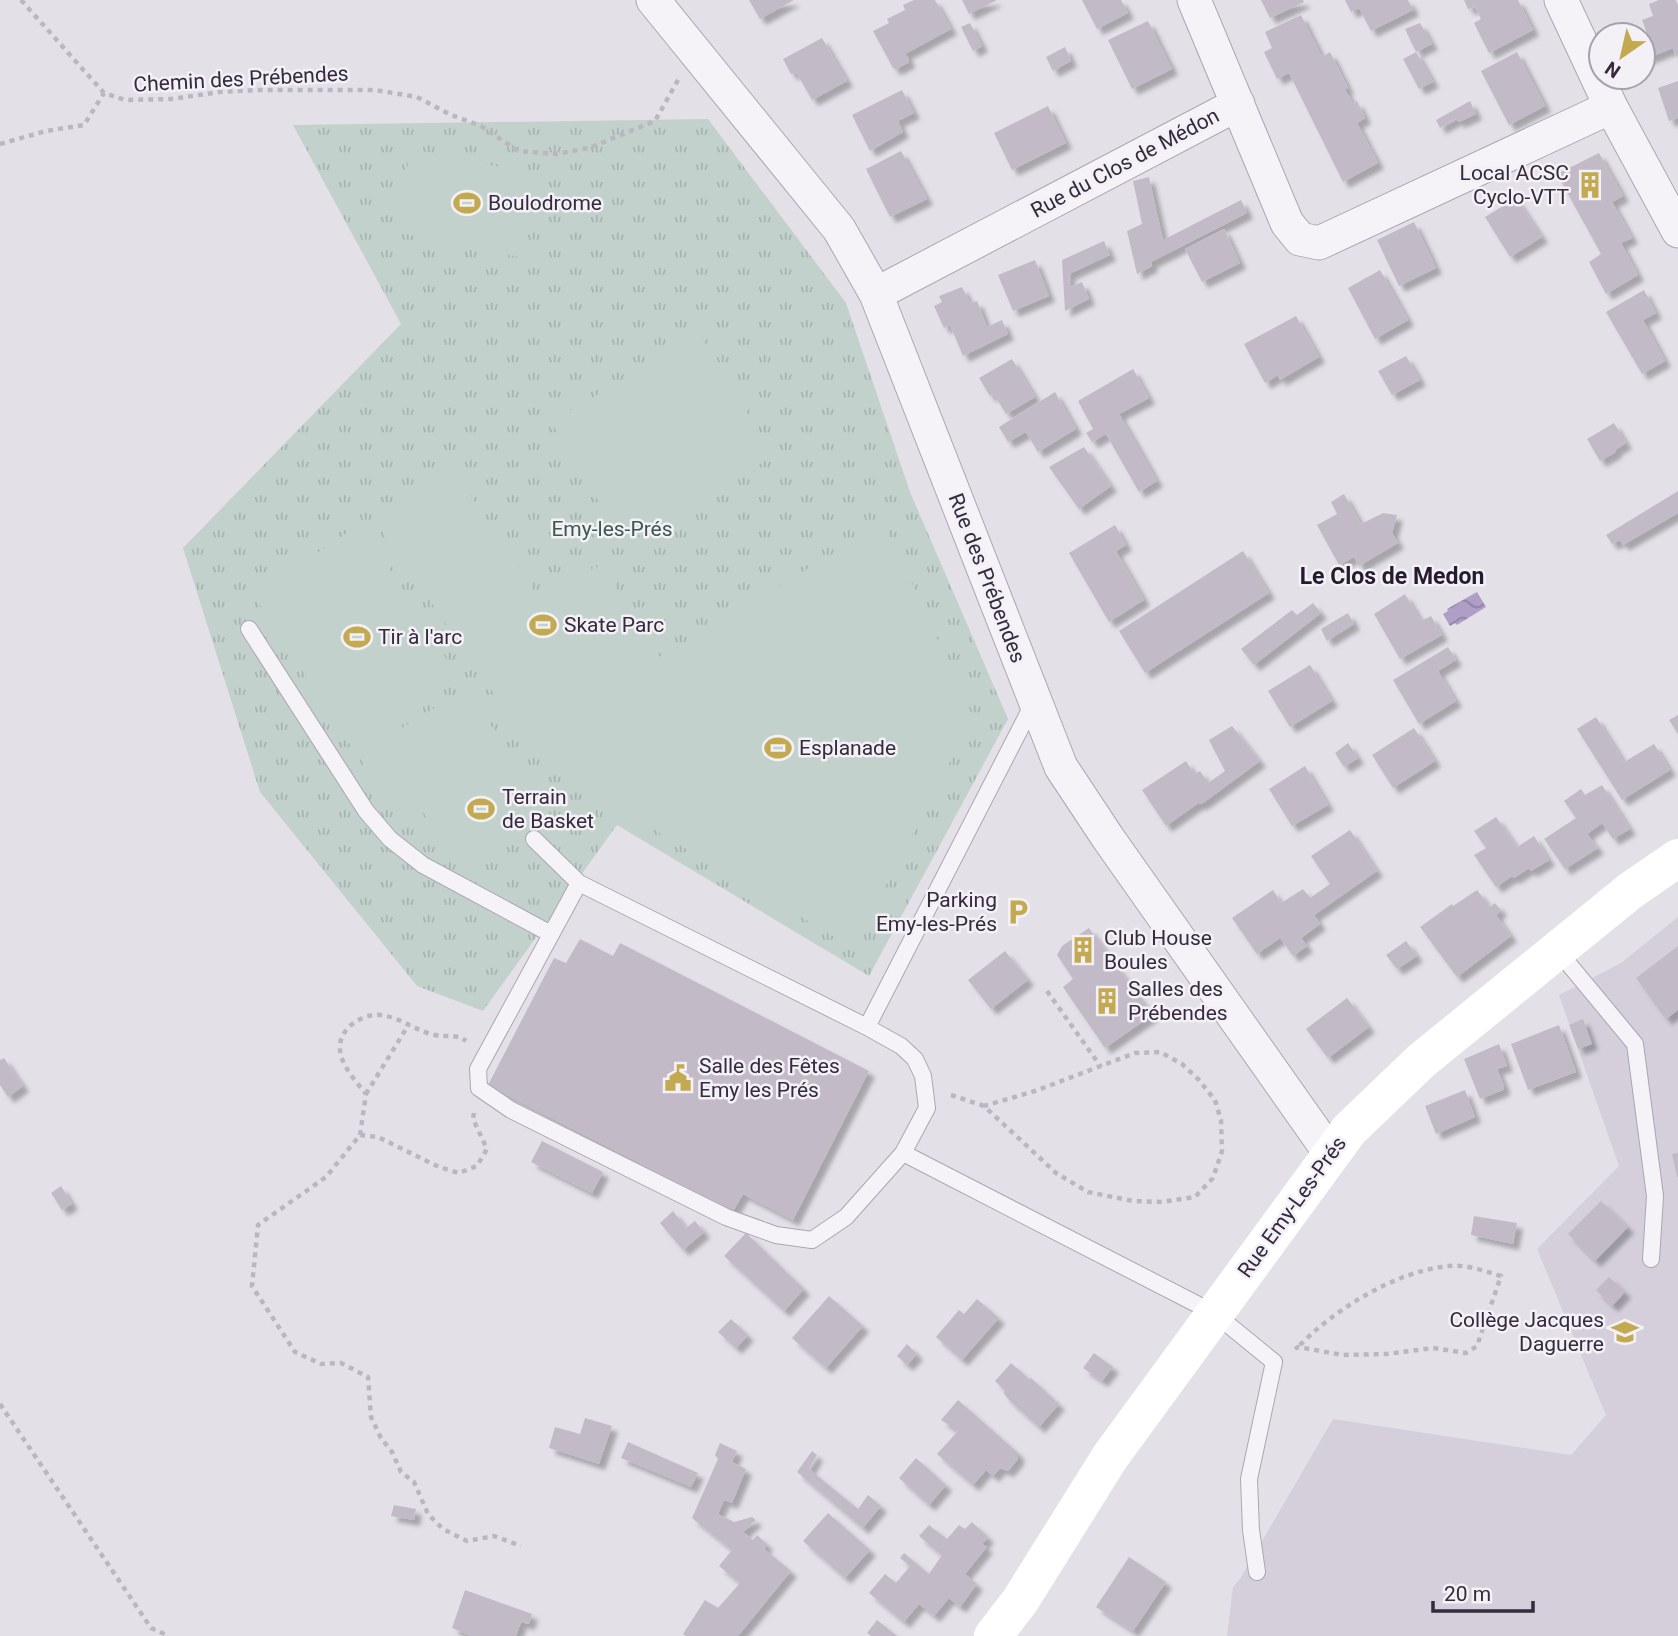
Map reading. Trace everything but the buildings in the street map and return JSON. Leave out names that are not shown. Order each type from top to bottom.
[{"type":"street","name":"Rue des Prébendes","points":[[653,0],[839,229],[876,294],[1061,767],[1330,1153]]},
{"type":"street","points":[[1194,0],[1238,104]]},
{"type":"street","points":[[1561,0],[1611,107],[1678,231]]},
{"type":"street","name":"Rue du Clos de Médon","points":[[876,294],[1238,104],[1287,223],[1300,239],[1319,243],[1611,107]]},
{"type":"street","name":"Rue Emy-Les-Prés","points":[[993,1636],[1020,1601],[1110,1457],[1349,1130],[1421,1061],[1630,891],[1678,858]]},
{"type":"lane","points":[[249,629],[366,811],[390,839],[423,865],[551,934]]},
{"type":"lane","points":[[867,1027],[1034,702]]},
{"type":"lane","points":[[534,839],[579,883],[867,1027],[901,1046],[915,1059],[923,1076],[927,1108],[903,1153],[846,1217],[812,1240],[776,1235],[715,1211],[511,1110],[478,1088],[478,1069],[579,883]]},
{"type":"lane","points":[[1558,951],[1634,1044],[1655,1196],[1651,1259]]},
{"type":"lane","points":[[903,1153],[1214,1313],[1273,1362],[1249,1479],[1251,1530],[1257,1572]]},
{"type":"path","points":[[21,0],[104,93]]},
{"type":"path","name":"Chemin des Prébendes","points":[[0,144],[46,131],[84,125],[104,93],[125,100],[172,99],[219,92],[333,88],[375,90],[417,97],[449,114],[481,126],[518,151],[557,154],[589,148],[655,121],[675,87],[691,47]]},
{"type":"path","points":[[1047,991],[1101,1067]]},
{"type":"path","points":[[366,1094],[346,1070],[338,1052],[345,1031],[356,1020],[376,1014],[397,1018],[435,1035],[460,1036],[469,1044],[488,1053]]},
{"type":"path","points":[[409,1024],[366,1094],[360,1135],[326,1177],[258,1225],[252,1286],[295,1352],[321,1364],[341,1363],[369,1377],[371,1417],[381,1438],[392,1452],[401,1472],[414,1482],[428,1514],[443,1529],[467,1541],[494,1536],[522,1546]]},
{"type":"path","points":[[926,1096],[951,1095],[984,1106],[1056,1173],[1088,1192],[1162,1202],[1195,1197],[1213,1178],[1222,1151],[1221,1120],[1215,1100],[1182,1064],[1160,1052],[1135,1054],[1035,1091],[984,1106]]},
{"type":"path","points":[[360,1135],[378,1137],[439,1167],[459,1173],[477,1166],[487,1149],[473,1119],[475,1104],[487,1093]]},
{"type":"path","points":[[1273,1362],[1298,1347],[1313,1331],[1402,1276],[1449,1266],[1477,1269],[1501,1276],[1477,1346],[1466,1353],[1433,1348],[1388,1354],[1343,1355],[1298,1347]]},
{"type":"path","points":[[0,1404],[151,1628],[169,1636]]},
{"type":"shaded area","name":"Collège Jacques Daguerre","points":[[1678,917],[1678,1636],[1227,1636],[1233,1587],[1333,1419],[1571,1455],[1606,1415],[1537,1249],[1619,1166],[1559,995],[1621,963]]},
{"type":"green space","name":"Emy-les-Prés","points":[[708,119],[846,303],[910,492],[1008,719],[869,976],[617,825],[483,1011],[417,986],[260,792],[183,548],[401,324],[293,125]]},
{"type":"green space","name":"Boulodrome","points":[[411,149],[539,175],[524,258],[394,232]]},
{"type":"green space","points":[[700,334],[773,456],[624,544],[551,422]]},
{"type":"green space","name":"Esplanade","points":[[455,472],[534,591],[602,565],[660,657],[884,523],[973,717],[853,948],[562,775],[529,745],[377,523]]},
{"type":"green space","name":"Tir à l'arc","points":[[361,523],[459,679],[351,746],[254,596]]},
{"type":"green space","points":[[468,687],[547,819],[463,876],[416,801],[395,813],[358,755]]},
{"type":"water","points":[[1477,592],[1486,607],[1457,625],[1455,623],[1450,626],[1443,614]]},
{"type":"place","name":"Local ACSC Cyclo-VTT","points":[[1590,185]]},
{"type":"place","name":"Boulodrome","points":[[467,203]]},
{"type":"place","name":"Skate Parc","points":[[543,625]]},
{"type":"place","name":"Tir à l'arc","points":[[357,637]]},
{"type":"place","name":"Esplanade","points":[[778,748]]},
{"type":"place","name":"Terrain de Basket","points":[[481,809]]},
{"type":"place","name":"Parking Emy-les-Prés","points":[[1018,912]]},
{"type":"place","name":"Club House Boules","points":[[1083,950]]},
{"type":"place","name":"Salles des Prébendes","points":[[1107,1001]]},
{"type":"place","name":"Salle des Fêtes Emy les Prés","points":[[678,1078]]},
{"type":"place","name":"Collège Jacques Daguerre","points":[[1625,1332]]},
{"type":"district","name":"Le Clos de Medon","points":[[1392,576]]}]
